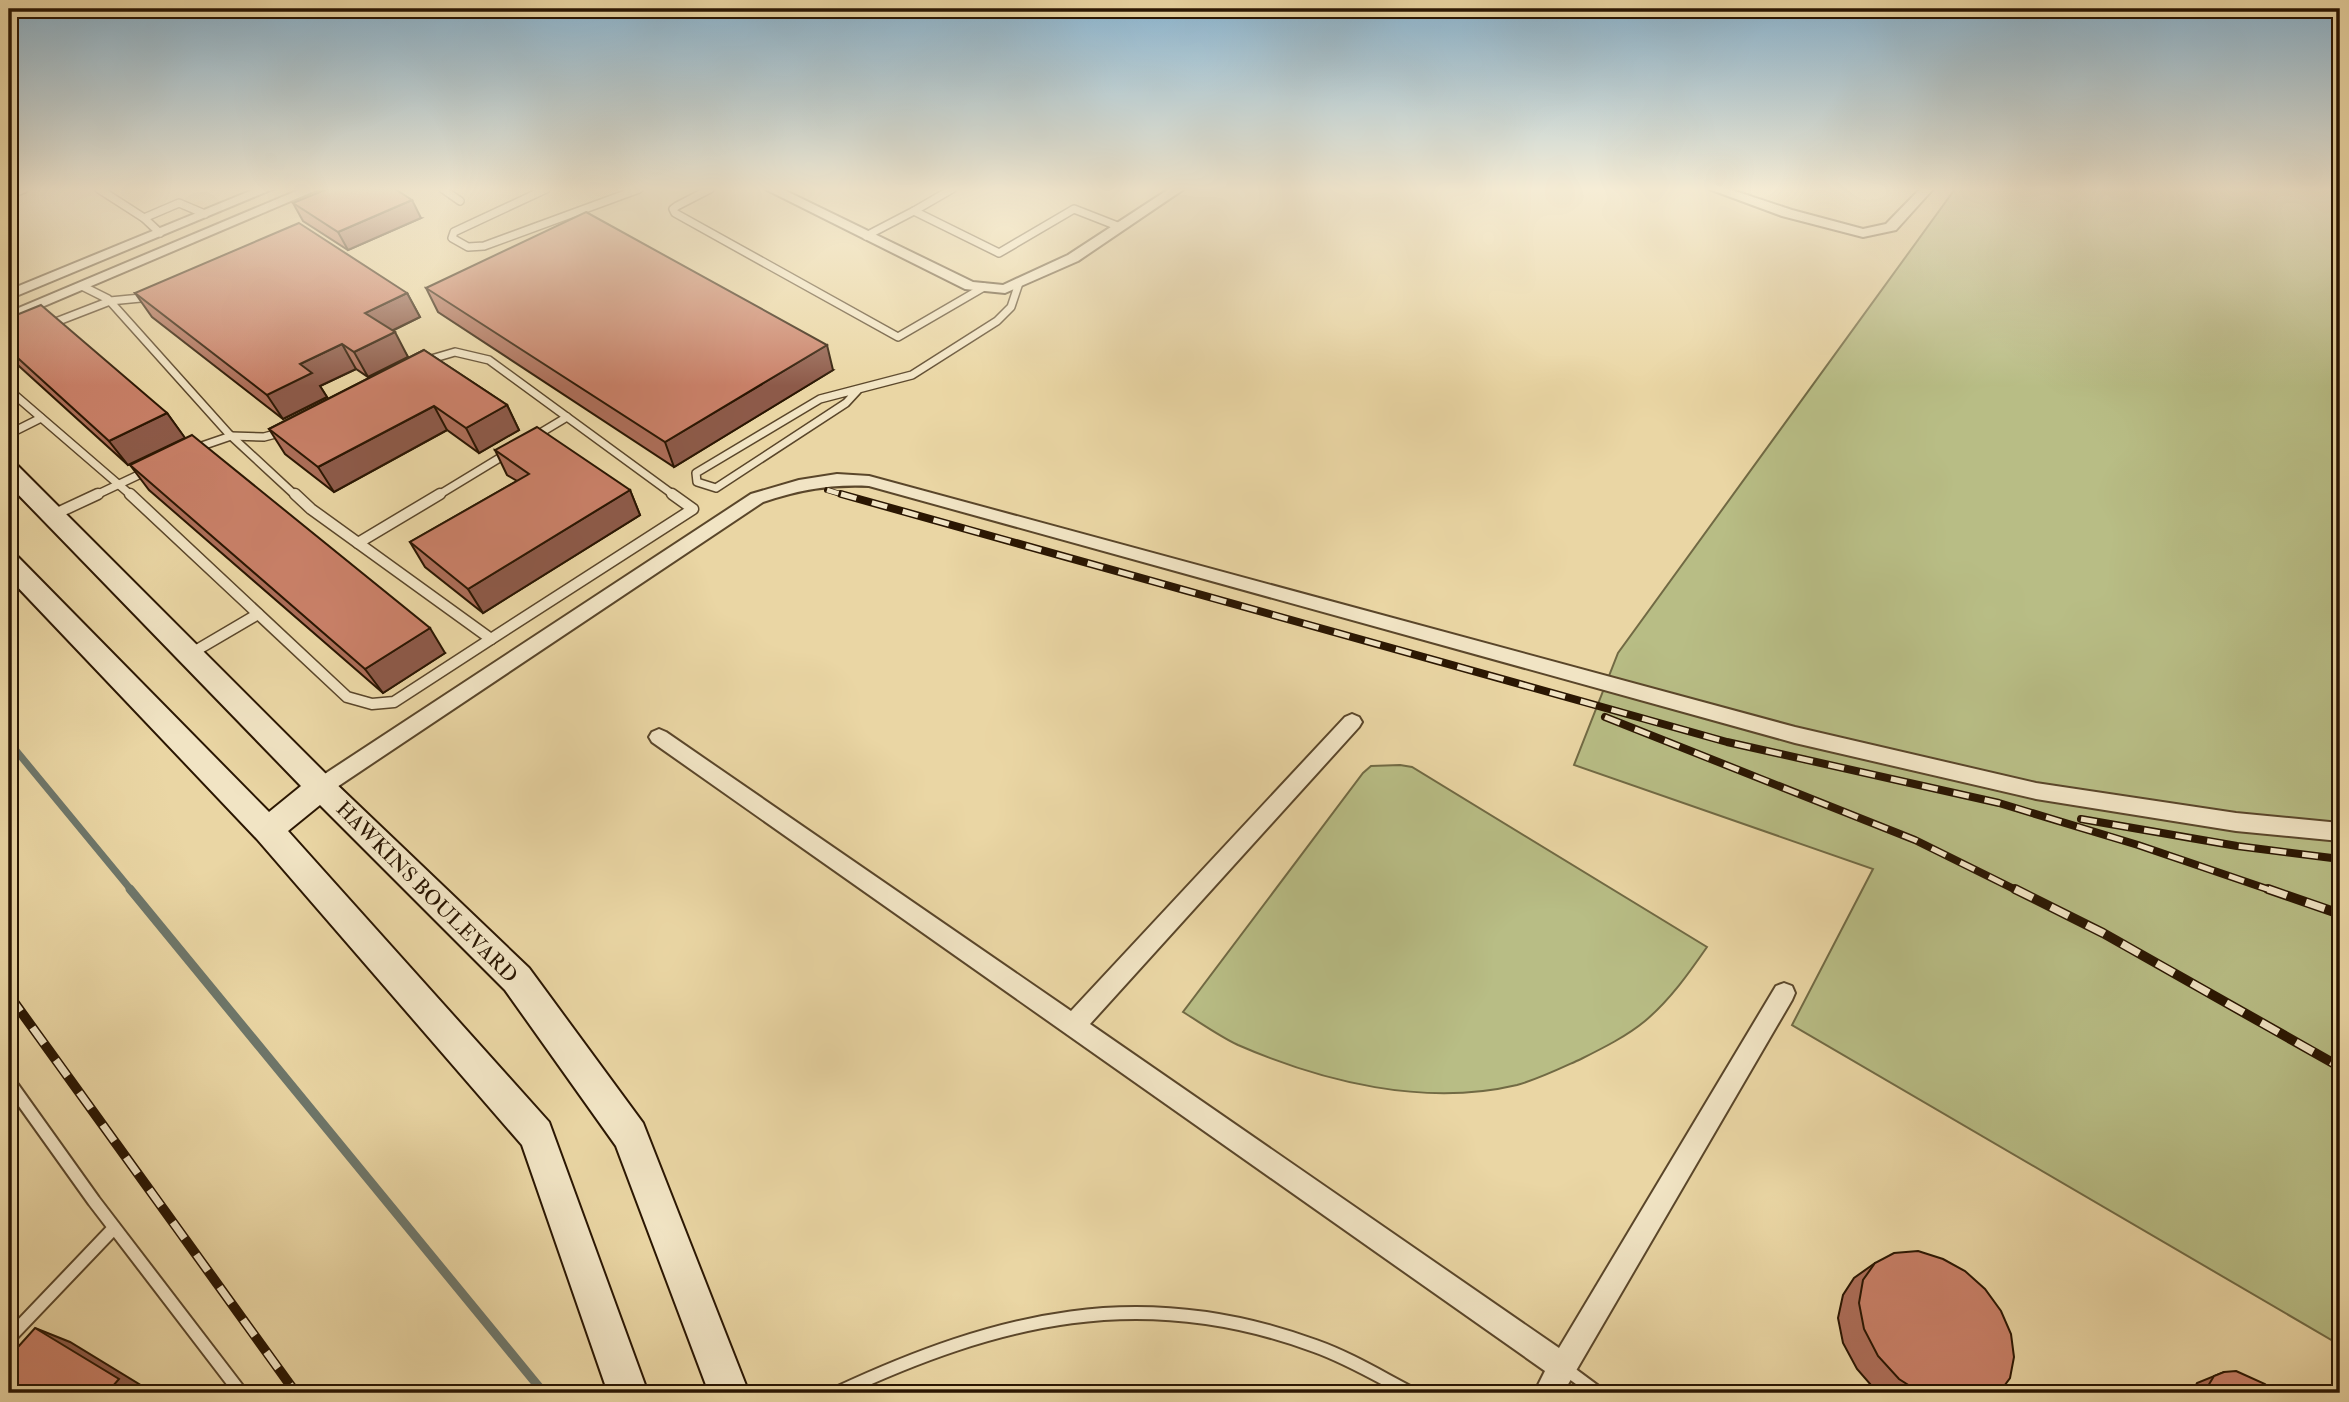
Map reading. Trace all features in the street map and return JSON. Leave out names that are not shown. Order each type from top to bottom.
[{"type":"main road","name":"HAWKINS BOULEVARD","points":[[9,471],[321,787],[517,979],[630,1135],[729,1393]]},
{"type":"main road","points":[[9,563],[268,830],[536,1134],[628,1393]]},
{"type":"main road","points":[[268,830],[321,787]]},
{"type":"street","points":[[9,295],[108,254]]},
{"type":"street","points":[[9,317],[157,254]]},
{"type":"street","points":[[904,254],[970,286],[1005,289],[1078,254]]},
{"type":"street","points":[[321,787],[757,498],[808,481],[839,479],[869,481],[1795,735],[2036,791],[2236,822],[2340,832]]},
{"type":"street","points":[[1073,1026],[1352,722]]},
{"type":"street","points":[[659,737],[1563,1367]]},
{"type":"street","points":[[1548,1393],[1784,992]]},
{"type":"lane","points":[[750,254],[898,337],[984,287]]},
{"type":"lane","points":[[858,390],[846,403],[716,488],[697,482],[696,474],[820,400],[912,374],[997,321],[1012,307],[1019,283]]},
{"type":"lane","points":[[82,286],[110,301],[232,436],[311,509],[491,639]]},
{"type":"lane","points":[[40,328],[110,301],[147,298],[159,293]]},
{"type":"lane","points":[[9,390],[118,484],[347,697],[372,704],[394,702],[693,509],[489,360],[461,350],[442,352],[413,365]]},
{"type":"lane","points":[[358,544],[567,417]]},
{"type":"lane","points":[[9,433],[41,418]]},
{"type":"lane","points":[[188,452],[232,436],[256,439],[275,436],[286,430]]},
{"type":"lane","points":[[53,515],[153,468]]},
{"type":"lane","points":[[190,654],[258,614]]},
{"type":"lane","points":[[9,1082],[114,1228],[241,1393]]},
{"type":"lane","points":[[9,1338],[114,1228]]},
{"type":"lane","points":[[837,1393],[967,1340],[1035,1322],[1095,1314],[1164,1316],[1229,1323],[1302,1341],[1411,1393]]},
{"type":"lane","points":[[1563,1367],[1598,1393]]},
{"type":"green space","points":[[1907,254],[2340,254],[2340,1345],[1792,1025],[1873,869],[1574,765],[1618,653]]},
{"type":"green space","points":[[1371,766],[1412,767],[1707,947],[1671,995],[1630,1032],[1542,1077],[1517,1085],[1482,1091],[1411,1092],[1339,1080],[1238,1045],[1183,1012],[1363,773]]},
{"type":"building","points":[[225,254],[347,254],[407,293],[365,313],[395,332],[354,352],[342,344],[300,364],[312,373],[267,395],[135,293]]},
{"type":"building","points":[[497,254],[663,254],[827,345],[665,442],[426,288]]},
{"type":"building","points":[[41,305],[167,413],[109,441],[9,350],[9,318]]},
{"type":"building","points":[[424,350],[507,405],[466,428],[434,406],[318,467],[269,429]]},
{"type":"building","points":[[537,427],[630,490],[468,589],[410,542],[529,474],[495,450]]},
{"type":"building","points":[[192,435],[430,628],[365,669],[130,465]]},
{"type":"building","points":[[1918,1251],[1943,1259],[1965,1271],[1985,1289],[2001,1311],[2011,1334],[2014,1357],[2010,1378],[1999,1393],[1921,1393],[1899,1379],[1878,1356],[1864,1329],[1859,1303],[1863,1280],[1875,1263],[1894,1253]]},
{"type":"building","points":[[35,1328],[119,1379],[107,1393],[9,1393],[9,1357]]},
{"type":"building","points":[[2236,1371],[2265,1384],[2274,1393],[2208,1393],[2208,1386],[2214,1376]]},
{"type":"waterway","points":[[9,742],[132,891]]},
{"type":"waterway","points":[[130,889],[544,1393]]},
{"type":"railway","points":[[827,490],[847,496]]},
{"type":"railway","points":[[841,494],[1727,742],[1999,803],[2138,845],[2273,891]]},
{"type":"railway","points":[[1605,717],[1915,840],[2018,891]]},
{"type":"railway","points":[[2081,819],[2237,846],[2340,859]]},
{"type":"railway","points":[[2015,889],[2103,933],[2340,1067]]},
{"type":"railway","points":[[2268,889],[2340,914]]},
{"type":"railway","points":[[9,995],[296,1393]]}]
